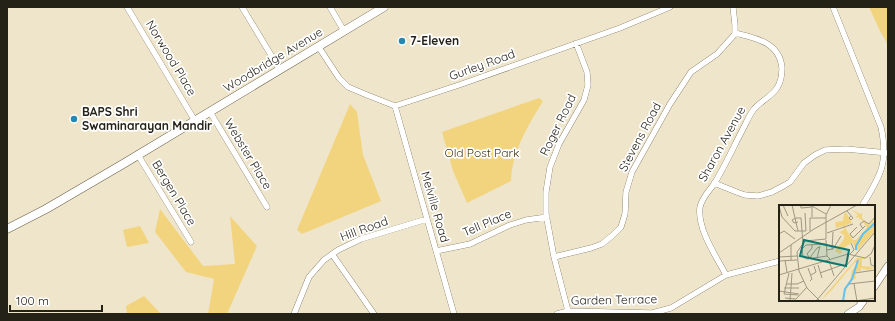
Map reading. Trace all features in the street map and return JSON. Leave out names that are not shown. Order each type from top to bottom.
[{"type":"main road","name":"Woodbridge Avenue","points":[[7,229],[46,209],[138,155],[384,7]]},
{"type":"street","name":"Norwood Place","points":[[127,7],[195,121]]},
{"type":"street","points":[[242,7],[280,70]]},
{"type":"street","points":[[330,7],[344,31]]},
{"type":"street","name":"Gurley Road","points":[[395,106],[459,86],[620,28],[670,7]]},
{"type":"street","points":[[733,7],[735,33]]},
{"type":"street","points":[[833,7],[881,127],[886,153],[878,181],[863,205]]},
{"type":"street","name":"Sharon Avenue","points":[[726,275],[704,234],[700,216],[701,201],[714,183],[754,109],[777,89],[782,74],[781,62],[777,52],[768,44],[759,39],[735,33]]},
{"type":"street","name":"Stevens Road","points":[[554,257],[602,244],[614,235],[621,227],[625,214],[626,192],[632,172],[670,104],[692,72],[717,54],[735,33]]},
{"type":"street","name":"Roger Road","points":[[568,311],[554,257],[546,217],[546,192],[550,167],[559,144],[584,100],[588,85],[587,72],[576,43]]},
{"type":"street","points":[[318,46],[339,78],[348,87],[367,96],[395,106]]},
{"type":"street","name":"Melville Road","points":[[395,106],[454,314]]},
{"type":"street","name":"Webster Place","points":[[210,112],[268,207]]},
{"type":"street","points":[[714,183],[745,195],[758,196],[772,192],[790,182],[804,163],[825,150],[846,149],[886,153]]},
{"type":"street","name":"Bergen Place","points":[[138,155],[191,242]]},
{"type":"street","name":"Tell Place","points":[[436,251],[470,244],[510,225],[526,220],[546,217]]},
{"type":"street","name":"Hill Road","points":[[294,314],[309,277],[324,260],[332,254],[361,239],[427,219]]},
{"type":"street","points":[[332,254],[374,314]]},
{"type":"street","name":"Garden Terrace","points":[[557,314],[568,311],[655,313],[669,311],[671,308],[726,275],[779,261]]},
{"type":"street","points":[[875,286],[888,266]]},
{"type":"street","points":[[848,314],[859,307],[863,301]]},
{"type":"green space","points":[[869,7],[888,7],[888,45],[880,31]]},
{"type":"green space","name":"Old Post Park","points":[[539,98],[543,101],[522,139],[514,159],[511,181],[467,203],[453,171],[442,132]]},
{"type":"green space","points":[[350,104],[357,112],[363,155],[381,201],[302,234],[297,230]]},
{"type":"green space","points":[[160,209],[203,266],[235,264],[230,216],[257,246],[227,314],[208,314],[214,279],[186,272],[155,232]]},
{"type":"green space","points":[[140,226],[149,243],[127,247],[123,230]]},
{"type":"green space","points":[[144,296],[161,314],[127,314],[126,306]]},
{"type":"place","name":"7-Eleven","points":[[402,41]]},
{"type":"place","name":"BAPS Shri Swaminarayan Mandir","points":[[74,119]]}]
